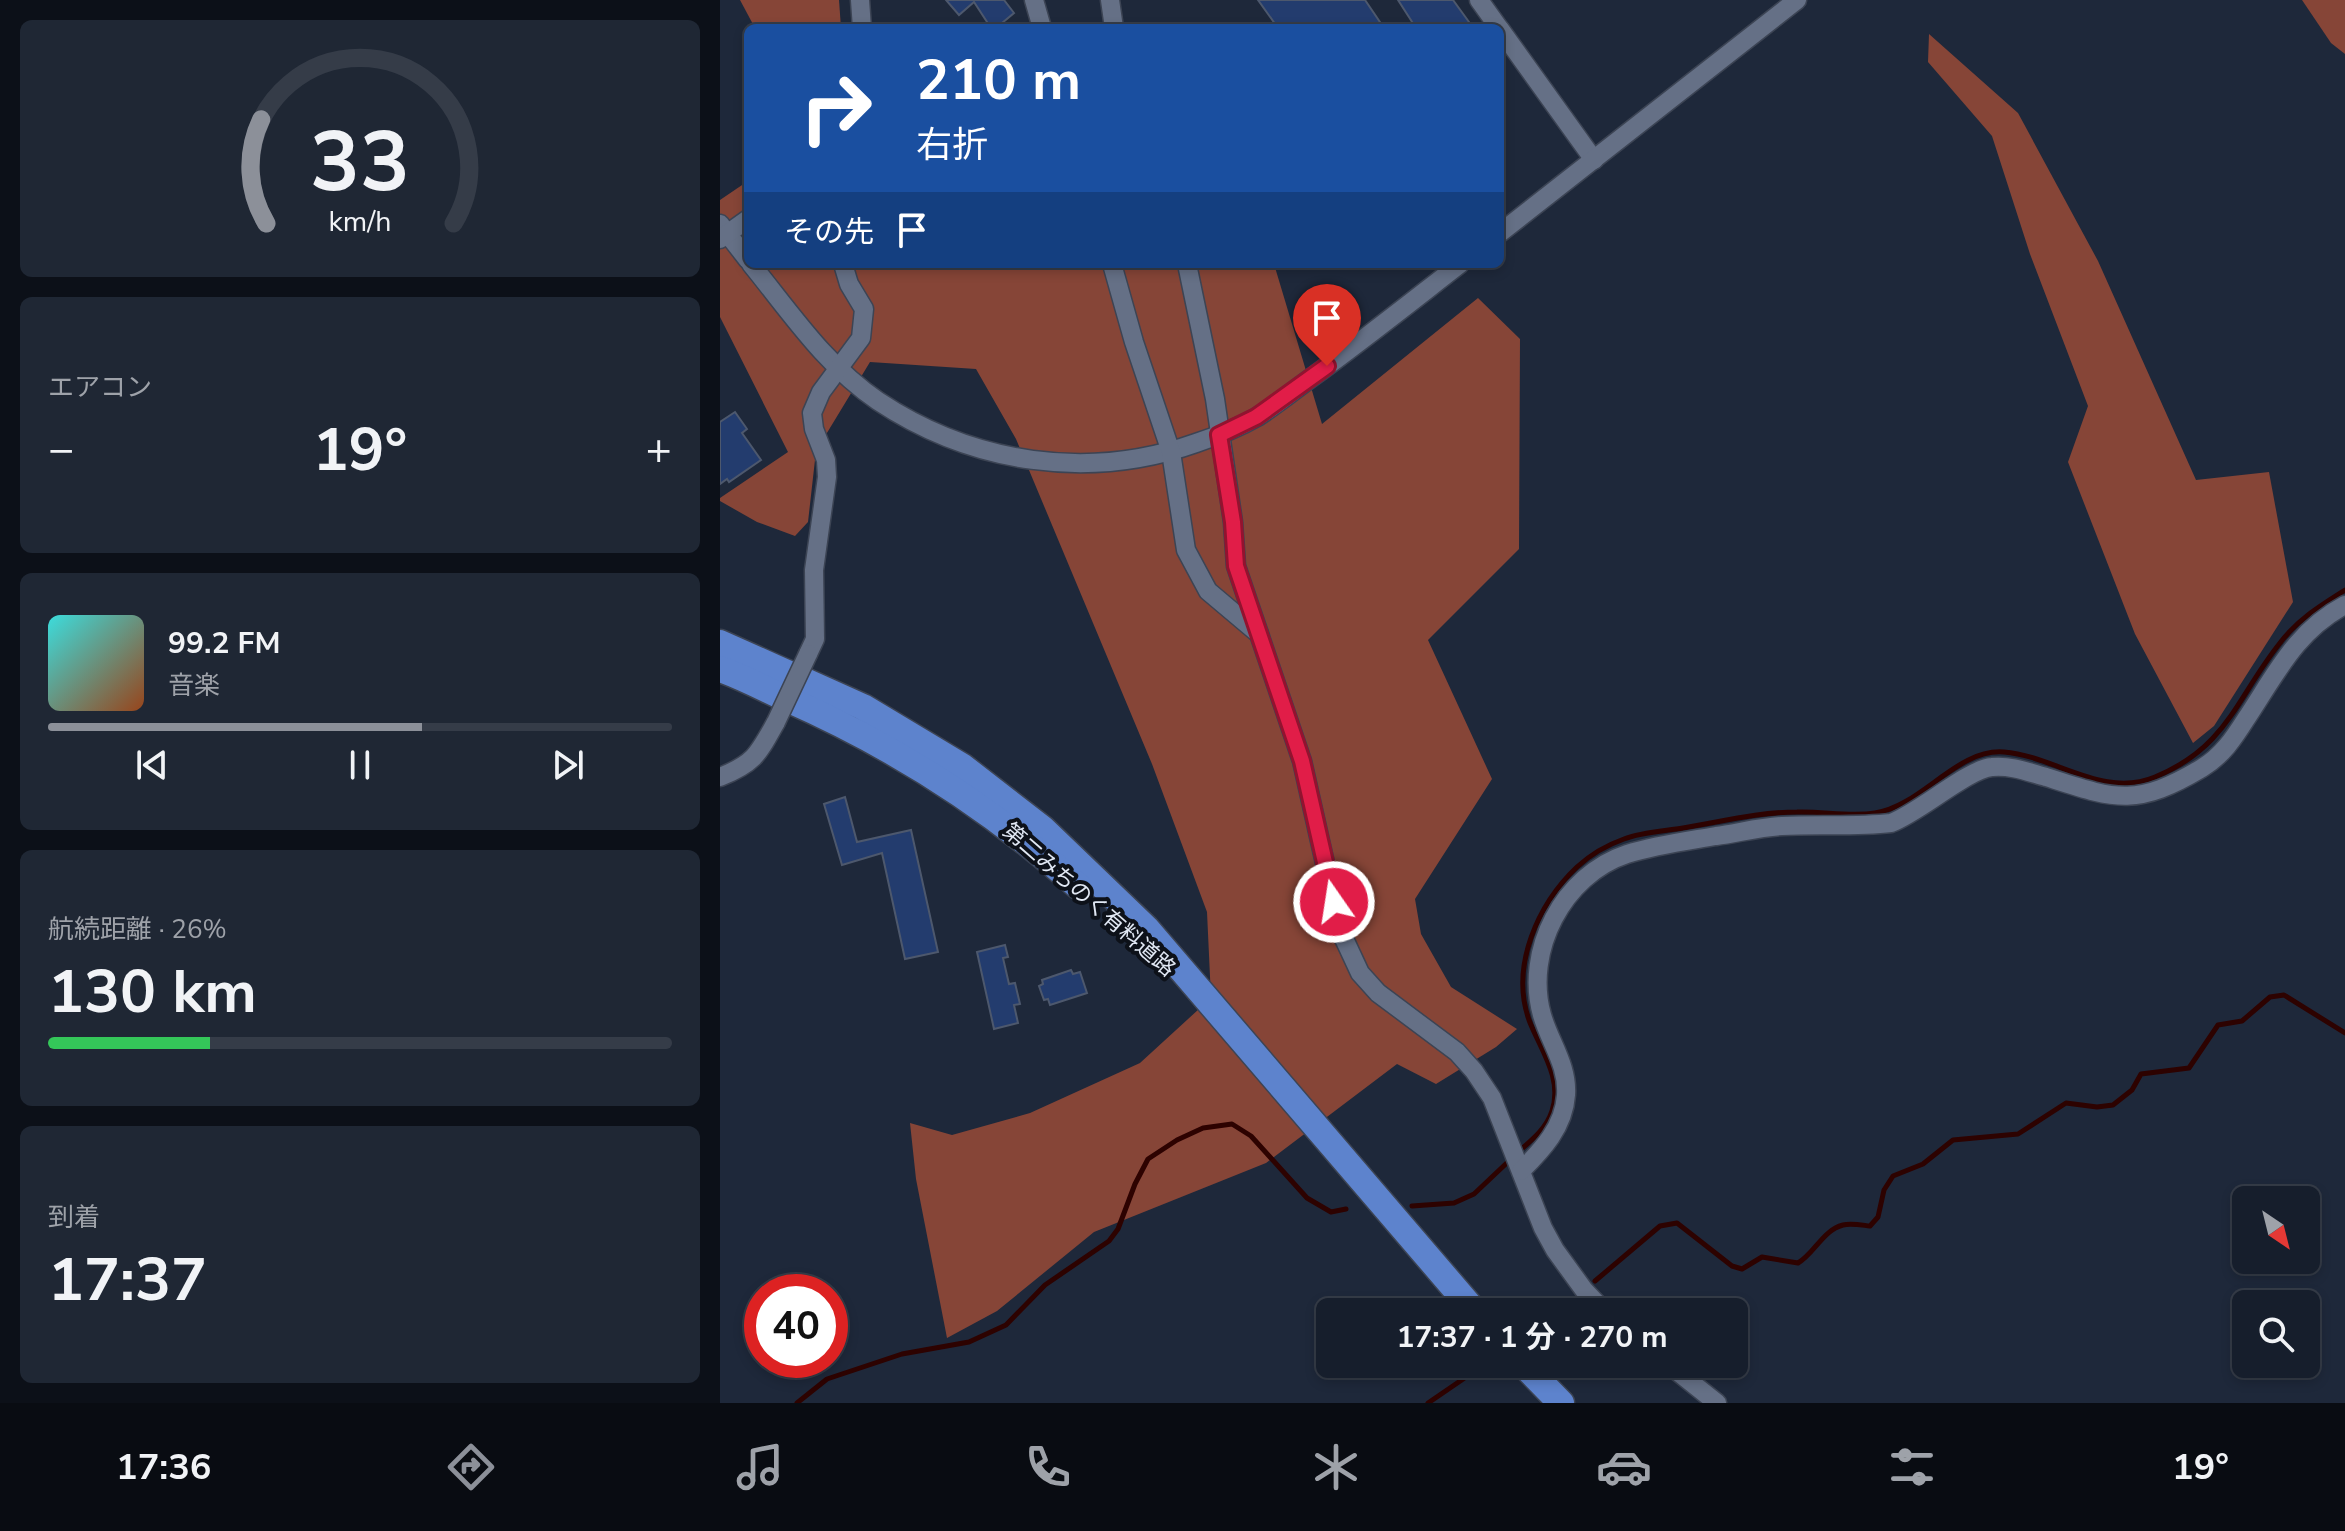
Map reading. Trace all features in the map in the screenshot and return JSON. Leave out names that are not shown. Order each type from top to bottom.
[{"type":"highway","name":"第二みちのく有料道路","points":[[720,643],[863,707],[963,767],[1043,829],[1146,928],[1463,1298]]},
{"type":"highway","name":"第二みちのく有料道路","points":[[720,669],[848,726],[951,786],[1033,845],[1136,936],[1236,1033]]},
{"type":"highway","points":[[1537,1378],[1561,1403]]},
{"type":"street","points":[[860,0],[862,24]]},
{"type":"street","points":[[1034,0],[1041,24]]},
{"type":"street","points":[[1110,0],[1113,24]]},
{"type":"street","points":[[1479,0],[1496,24]]},
{"type":"street","points":[[1504,230],[1797,0]]},
{"type":"street","points":[[1504,35],[1594,160]]},
{"type":"street","points":[[744,221],[723,232],[744,255]]},
{"type":"street","points":[[755,268],[822,353],[878,400],[940,435],[997,454],[1073,465],[1136,460],[1171,452],[1219,435],[1256,417],[1455,268]]},
{"type":"street","points":[[720,777],[756,758],[815,639],[814,570],[827,477],[826,460],[814,429],[812,413],[821,392],[861,338],[864,309],[849,284],[844,268]]},
{"type":"street","points":[[1113,268],[1171,452],[1186,550],[1208,591],[1259,634]]},
{"type":"street","points":[[1188,268],[1215,399],[1233,522],[1236,566],[1302,761],[1340,930],[1360,973],[1393,1006],[1457,1052],[1492,1098],[1543,1228],[1555,1250],[1592,1298]]},
{"type":"street","points":[[1520,1169],[1540,1152],[1555,1132],[1564,1113],[1567,1095],[1561,1058],[1541,1013],[1538,989],[1543,943],[1566,898],[1605,864],[1625,854],[1652,848],[1779,826],[1891,823],[1908,817],[1973,773],[1988,767],[2025,770],[2104,795],[2149,795],[2204,767],[2223,752],[2297,642],[2323,617],[2345,605]]},
{"type":"street","points":[[1686,1378],[1717,1403]]},
{"type":"shaded area","points":[[740,0],[839,0],[841,24],[753,24]]},
{"type":"shaded area","points":[[2302,0],[2345,0],[2345,54],[2331,43]]},
{"type":"shaded area","points":[[1929,34],[2018,113],[2098,261],[2196,480],[2269,472],[2293,602],[2214,726],[2193,743],[2135,634],[2068,462],[2088,406],[2030,254],[1992,136],[1928,62]]},
{"type":"shaded area","points":[[744,184],[744,268],[1275,268],[1322,424],[1478,298],[1520,339],[1519,549],[1428,640],[1492,779],[1415,899],[1421,934],[1451,987],[1517,1029],[1496,1047],[1436,1084],[1397,1064],[1266,1163],[1094,1232],[997,1311],[947,1338],[916,1179],[910,1123],[952,1135],[1030,1113],[1140,1063],[1211,998],[1207,912],[1152,764],[1016,439],[976,369],[870,362],[816,451],[808,522],[795,536],[757,522],[720,501],[720,498],[788,452],[720,317],[720,200]]},
{"type":"building","points":[[946,0],[1004,0],[1014,13],[1001,24],[988,24],[974,2],[959,15]]},
{"type":"building","points":[[1258,0],[1365,0],[1381,24],[1275,24]]},
{"type":"building","points":[[1398,0],[1453,0],[1469,22],[1466,24],[1413,24]]},
{"type":"building","points":[[735,412],[747,429],[742,433],[761,460],[729,482],[727,479],[720,484],[720,422]]},
{"type":"building","points":[[845,797],[857,842],[911,830],[938,952],[905,959],[882,853],[842,865],[824,804]]},
{"type":"building","points":[[1005,945],[1008,957],[1003,958],[1009,984],[1015,983],[1020,1004],[1014,1005],[1018,1023],[994,1029],[977,952]]},
{"type":"building","points":[[1071,970],[1073,974],[1080,972],[1087,993],[1050,1005],[1048,999],[1044,1000],[1039,986],[1043,984],[1042,980]]},
{"type":"waterway","points":[[1518,1152],[1546,1123],[1555,1099],[1549,1064],[1529,1020],[1524,999],[1523,979],[1531,937],[1550,899],[1577,867],[1593,854],[1638,835],[1754,815],[1783,812],[1875,813],[1908,800],[1955,768],[1987,753],[2023,755],[2098,780],[2117,783],[2155,777],[2180,765],[2215,736],[2294,627],[2345,590]]},
{"type":"waterway","points":[[1595,1281],[1660,1226],[1677,1223],[1732,1266],[1742,1269],[1762,1257],[1798,1263],[1836,1228],[1849,1224],[1870,1226],[1878,1217],[1884,1190],[1893,1176],[1923,1164],[1953,1140],[2018,1134],[2066,1103],[2097,1107],[2113,1105],[2132,1090],[2141,1074],[2189,1068],[2218,1025],[2242,1021],[2270,997],[2284,995],[2345,1033]]},
{"type":"waterway","points":[[797,1403],[827,1379],[902,1354],[969,1342],[1006,1325],[1045,1285],[1109,1241],[1118,1229],[1148,1159],[1203,1128],[1232,1124],[1251,1136],[1307,1198],[1331,1212],[1346,1209]]},
{"type":"waterway","points":[[1412,1206],[1454,1203],[1474,1194],[1511,1159]]},
{"type":"waterway","points":[[1428,1403],[1465,1378]]},
{"type":"route","points":[[1327,366],[1256,417],[1219,435],[1233,522],[1236,566],[1302,761],[1334,902]]}]
